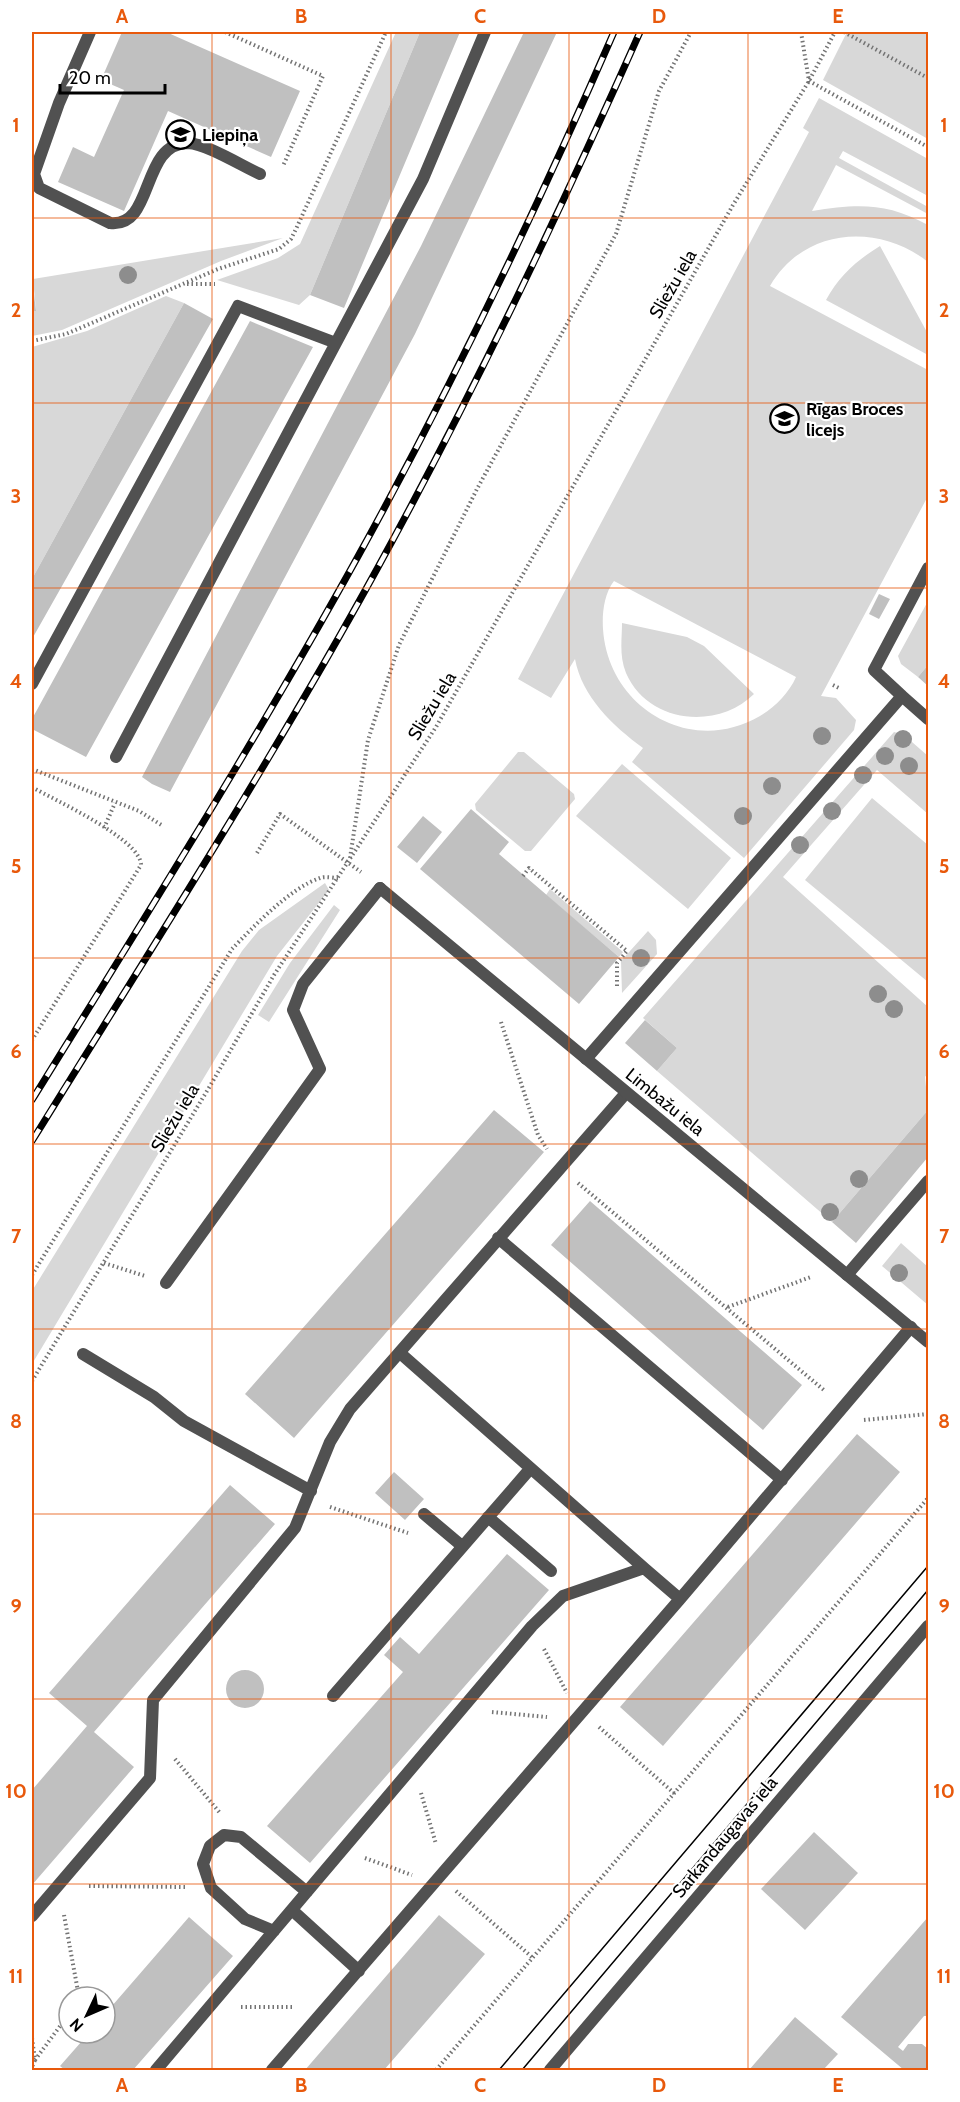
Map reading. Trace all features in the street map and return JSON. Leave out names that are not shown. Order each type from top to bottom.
[{"type":"street","points":[[90,32],[59,103],[34,174],[36,184],[43,192],[118,224],[125,222],[134,214],[160,159],[177,145],[189,143],[200,146],[260,174]]},
{"type":"street","points":[[116,757],[423,179],[485,32]]},
{"type":"street","points":[[32,684],[238,306],[336,344]]},
{"type":"street","points":[[928,568],[874,670],[928,719]]},
{"type":"street","points":[[586,1059],[902,696]]},
{"type":"street","points":[[166,1283],[320,1069],[292,1010],[303,984],[380,888]]},
{"type":"street","name":"Limbažu iela","points":[[380,888],[928,1342]]},
{"type":"street","points":[[32,1916],[150,1778],[153,1700],[295,1528],[330,1442],[350,1408],[626,1093]]},
{"type":"street","points":[[847,1275],[928,1181]]},
{"type":"street","points":[[498,1238],[782,1480]]},
{"type":"street","points":[[272,2070],[359,1971],[435,1873],[583,1712],[911,1328]]},
{"type":"street","points":[[400,1353],[680,1599]]},
{"type":"street","points":[[83,1354],[154,1397],[184,1421],[311,1491]]},
{"type":"street","points":[[333,1696],[530,1469]]},
{"type":"street","points":[[424,1514],[462,1546]]},
{"type":"street","points":[[488,1517],[551,1571]]},
{"type":"street","points":[[156,2070],[532,1626],[563,1596],[644,1568]]},
{"type":"street","name":"Sarkandaugavas iela","points":[[550,2070],[928,1626]]},
{"type":"street","points":[[274,1931],[245,1919],[211,1888],[202,1864],[210,1846],[224,1835],[241,1837],[307,1892]]},
{"type":"street","points":[[292,1910],[359,1971]]},
{"type":"path","points":[[225,32],[323,76],[276,182],[260,174]]},
{"type":"path","points":[[32,341],[66,334],[184,284],[279,249],[291,239],[386,32]]},
{"type":"path","points":[[349,862],[368,740],[399,645],[477,489],[616,234],[659,92],[691,32]]},
{"type":"path","points":[[801,32],[809,81],[928,147]]},
{"type":"path","name":"Sliežu iela","points":[[32,1381],[274,975],[436,727],[733,205],[809,81],[835,32]]},
{"type":"path","points":[[844,32],[928,78]]},
{"type":"path","points":[[184,284],[215,284]]},
{"type":"path","points":[[833,685],[841,689]]},
{"type":"path","points":[[32,769],[139,811],[163,826]]},
{"type":"path","points":[[32,788],[104,828],[134,850],[141,865],[32,1040]]},
{"type":"path","points":[[104,828],[115,803]]},
{"type":"path","points":[[257,853],[280,814],[349,862],[380,888]]},
{"type":"path","points":[[523,876],[529,868],[627,951],[616,963],[617,994],[630,1006]]},
{"type":"path","points":[[32,1275],[232,949],[252,928],[296,892],[321,877],[338,878]]},
{"type":"path","points":[[510,998],[499,1014],[538,1135],[559,1167],[844,1407]]},
{"type":"path","points":[[104,1263],[166,1283]]},
{"type":"path","points":[[727,1307],[812,1277]]},
{"type":"path","points":[[829,1424],[928,1414]]},
{"type":"path","points":[[311,1491],[332,1509],[417,1535]]},
{"type":"path","points":[[435,2070],[928,1498]]},
{"type":"path","points":[[532,1626],[572,1703]]},
{"type":"path","points":[[461,1709],[548,1717]]},
{"type":"path","points":[[583,1712],[675,1794]]},
{"type":"path","points":[[151,1731],[241,1837]]},
{"type":"path","points":[[413,1767],[440,1858],[435,1873]]},
{"type":"path","points":[[343,1850],[421,1878],[435,1873]]},
{"type":"path","points":[[435,1873],[533,1958]]},
{"type":"path","points":[[81,1886],[211,1888]]},
{"type":"path","points":[[63,1909],[77,1985]]},
{"type":"path","points":[[210,2007],[328,2007]]},
{"type":"path","points":[[32,2067],[57,2030]]},
{"type":"path","points":[[32,2038],[35,2060]]},
{"type":"shaded area","points":[[396,32],[420,32],[310,295],[299,305],[217,280],[278,258],[300,244]]},
{"type":"shaded area","points":[[847,32],[928,32],[928,139],[823,80]]},
{"type":"shaded area","points":[[819,98],[928,159],[928,196],[843,151],[839,158],[928,207],[928,214],[836,165],[812,211],[857,206],[885,209],[913,218],[928,225],[928,262],[909,249],[887,241],[865,237],[843,237],[822,242],[802,252],[785,266],[770,286],[928,370],[928,496],[821,696],[836,698],[856,720],[854,730],[744,858],[632,762],[643,748],[600,710],[584,686],[575,659],[551,698],[518,679],[809,132],[803,128]],"holes":[[[614,581],[796,677],[781,699],[771,708],[760,716],[733,727],[707,731],[681,727],[657,717],[636,702],[620,681],[608,657],[603,629],[604,604],[608,592]]]},
{"type":"shaded area","points":[[283,238],[221,261],[62,330],[32,336],[32,311],[36,310],[33,279]]},
{"type":"shaded area","points":[[880,246],[928,334],[928,355],[826,300],[849,269]]},
{"type":"shaded area","points":[[166,296],[184,303],[32,579],[32,347],[87,331]]},
{"type":"shaded area","points":[[928,601],[928,665],[918,677],[901,664],[898,656]]},
{"type":"shaded area","points":[[622,623],[687,637],[704,646],[754,694],[739,706],[703,717],[667,712],[650,703],[636,690],[626,673],[622,654]]},
{"type":"shaded area","points":[[894,732],[904,735],[928,756],[928,814],[877,770],[783,877],[928,1007],[928,1078],[925,1076],[928,1110],[832,1222],[657,1071],[677,1048],[643,1018]]},
{"type":"shaded area","points":[[518,752],[524,752],[574,794],[575,799],[531,851],[525,851],[476,810],[475,804]]},
{"type":"shaded area","points":[[622,764],[731,858],[688,909],[576,816]]},
{"type":"shaded area","points":[[872,798],[928,845],[928,982],[805,880]]},
{"type":"shaded area","points":[[325,883],[329,890],[277,956],[32,1364],[32,1291],[242,951],[259,930]]},
{"type":"shaded area","points":[[550,889],[623,952],[619,957],[546,895]]},
{"type":"shaded area","points":[[334,905],[340,910],[269,1022],[258,1015],[290,963]]},
{"type":"shaded area","points":[[648,931],[656,940],[657,954],[622,993],[621,961]]},
{"type":"shaded area","points":[[901,1243],[928,1267],[928,1305],[882,1266]]},
{"type":"building","points":[[122,32],[166,32],[300,91],[271,157],[168,111],[124,211],[58,182],[73,147],[94,157],[124,90],[101,80]]},
{"type":"building","points":[[420,32],[460,32],[344,308],[310,295]]},
{"type":"building","points":[[524,32],[557,32],[415,334],[170,792],[152,784],[142,777],[421,246]]},
{"type":"building","points":[[32,277],[36,311],[32,311]]},
{"type":"building","points":[[184,303],[213,319],[32,639],[32,579]]},
{"type":"building","points":[[250,321],[313,347],[86,757],[32,729],[32,719]]},
{"type":"building","points":[[879,594],[890,599],[879,619],[869,614]]},
{"type":"building","points":[[928,665],[928,686],[918,677]]},
{"type":"building","points":[[471,809],[509,842],[499,854],[619,957],[579,1004],[420,869]]},
{"type":"building","points":[[423,816],[442,832],[417,863],[397,847]]},
{"type":"building","points":[[645,1020],[677,1048],[657,1071],[625,1043]]},
{"type":"building","points":[[494,1110],[544,1152],[294,1438],[245,1394]]},
{"type":"building","points":[[928,1110],[928,1157],[856,1243],[832,1222]]},
{"type":"building","points":[[590,1201],[802,1385],[763,1430],[551,1245]]},
{"type":"building","points":[[857,1434],[900,1472],[663,1746],[620,1707]]},
{"type":"building","points":[[394,1472],[424,1499],[405,1520],[375,1493]]},
{"type":"building","points":[[230,1485],[275,1524],[94,1732],[134,1767],[32,1885],[32,1790],[87,1726],[49,1693]]},
{"type":"building","points":[[507,1554],[549,1590],[310,1863],[267,1826],[403,1672],[384,1655],[400,1637],[419,1654]]},
{"type":"building","points":[[245,1670],[259,1675],[264,1689],[259,1703],[245,1708],[231,1703],[226,1689],[231,1675]]},
{"type":"building","points":[[814,1832],[858,1873],[805,1930],[761,1889]]},
{"type":"building","points":[[439,1915],[485,1954],[384,2070],[305,2070]]},
{"type":"building","points":[[189,1917],[233,1956],[133,2070],[65,2070],[60,2066],[78,2045],[117,2045],[117,2000]]},
{"type":"building","points":[[928,1917],[928,2016],[924,2016],[898,2047],[903,2051],[908,2044],[922,2044],[928,2049],[928,2069],[904,2070],[841,2017]]},
{"type":"building","points":[[795,2017],[838,2054],[823,2070],[749,2070]]},
{"type":"tram line","points":[[499,2070],[928,1566]]},
{"type":"tram line","points":[[522,2070],[928,1590]]},
{"type":"railway","points":[[32,1100],[238,765],[356,560],[459,365],[554,166],[614,32]]},
{"type":"railway","points":[[32,1141],[252,786],[377,569],[514,303],[640,32]]},
{"type":"place","name":"Liepiņa","points":[[181,135]]},
{"type":"place","name":"Rīgas Broces licejs","points":[[785,419]]}]
